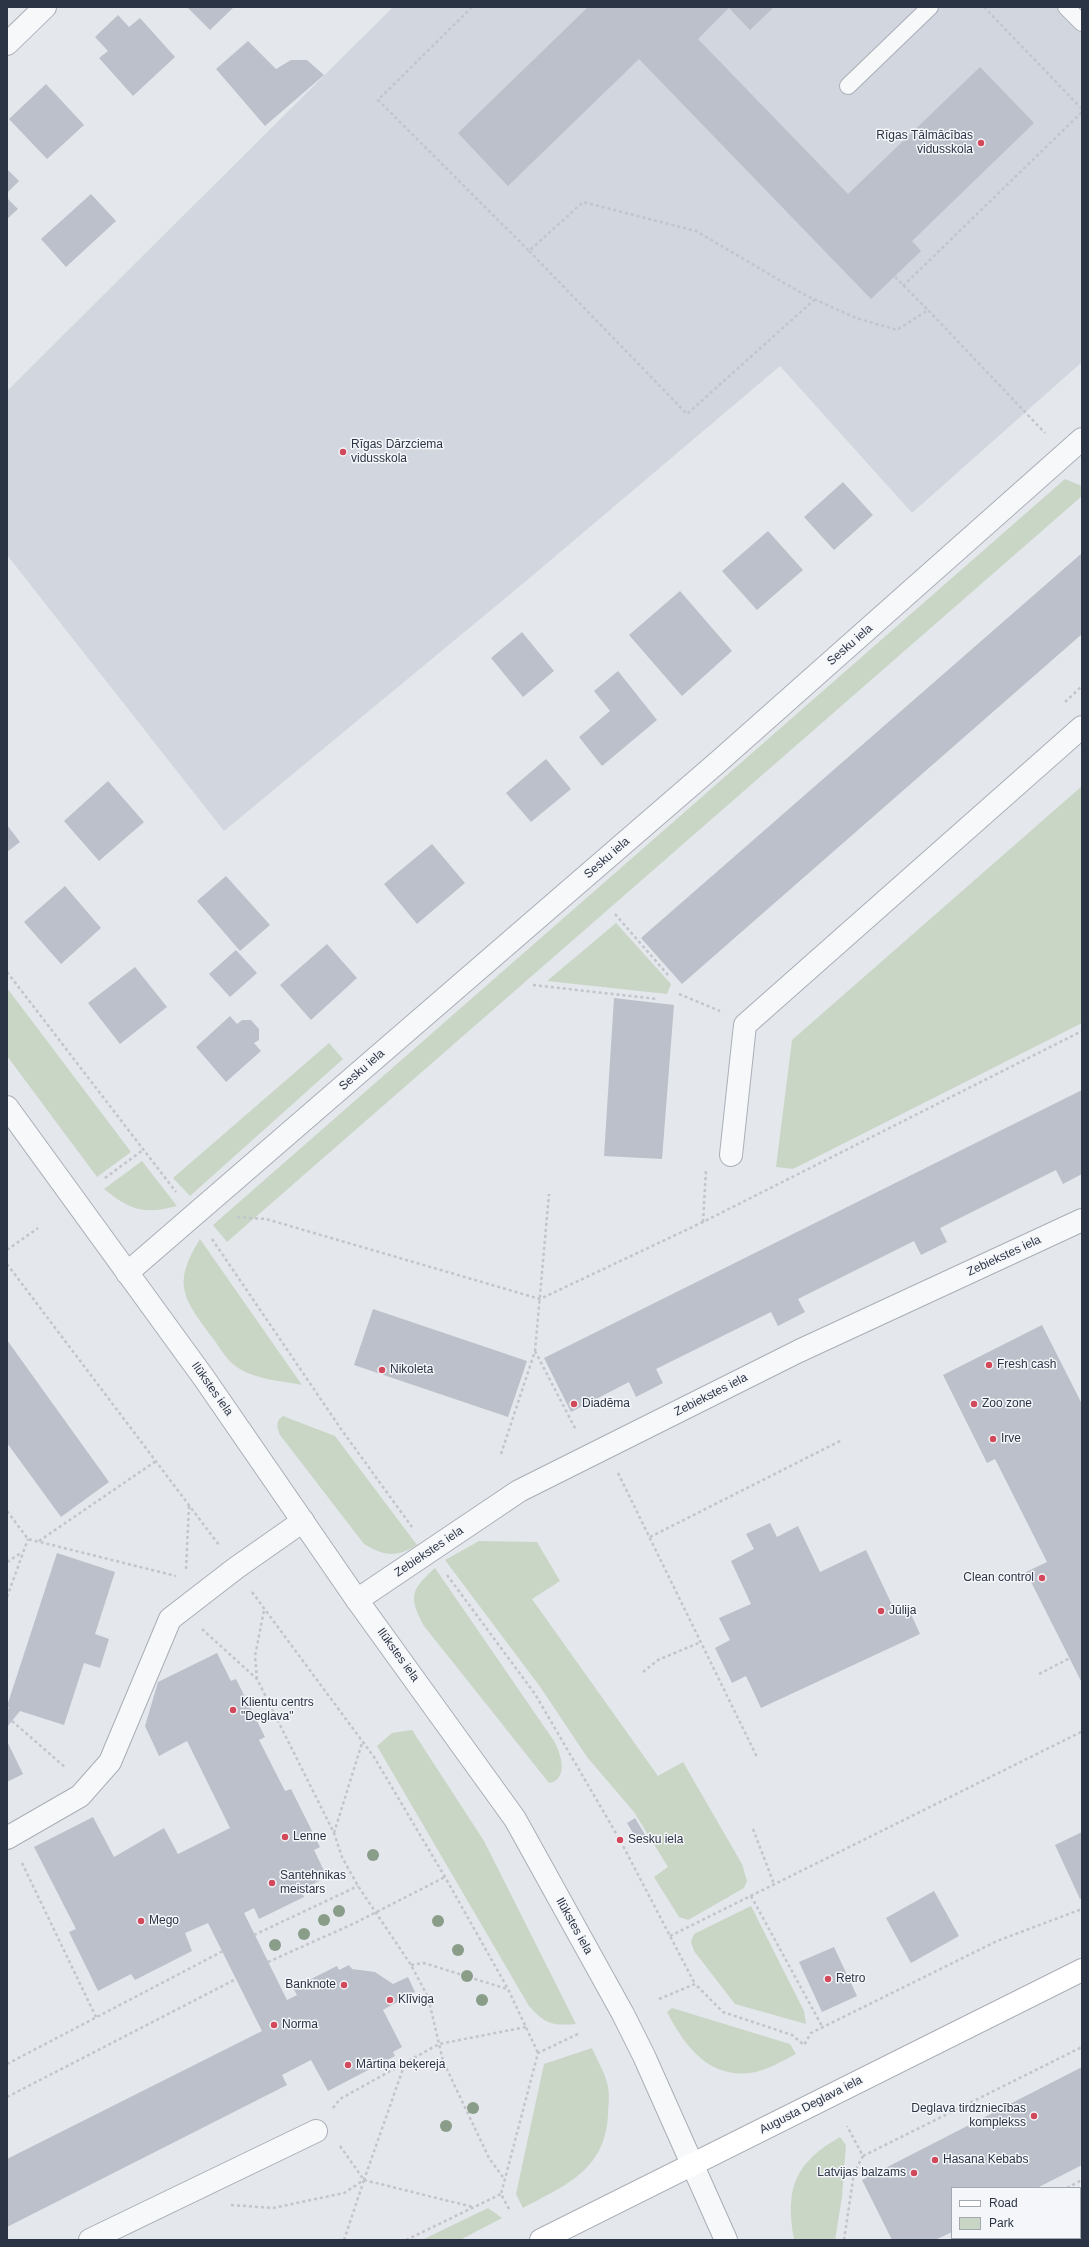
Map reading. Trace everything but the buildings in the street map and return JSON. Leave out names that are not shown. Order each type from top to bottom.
[{"type":"main road","name":"Augusta Deglava iela","points":[[540,2240],[1082,1970]]},
{"type":"street","points":[[7,44],[45,7]]},
{"type":"street","name":"Sesku iela","points":[[128,1272],[724,756],[1082,439]]},
{"type":"street","points":[[731,1155],[745,1025],[1082,727]]},
{"type":"street","name":"Ilūkstes iela","points":[[7,1107],[204,1378],[357,1600],[515,1819],[623,2014],[644,2056],[726,2240]]},
{"type":"street","name":"Zebiekstes iela","points":[[357,1600],[519,1491],[799,1351],[1082,1220]]},
{"type":"street","points":[[8,1837],[80,1796],[110,1762],[170,1619],[236,1568],[303,1521]]},
{"type":"street","points":[[90,2240],[316,2131]]},
{"type":"lane","points":[[848,86],[930,7]]},
{"type":"lane","points":[[1066,7],[1082,23]]},
{"type":"path","points":[[472,7],[378,100],[529,251],[687,414],[814,300]]},
{"type":"path","points":[[903,286],[1082,110],[984,7]]},
{"type":"path","points":[[529,251],[583,202],[696,231],[814,300],[856,318],[897,330],[928,310]]},
{"type":"path","points":[[895,277],[1065,454]]},
{"type":"path","points":[[615,914],[668,975]]},
{"type":"path","points":[[7,972],[225,1256],[341,1429],[535,1694],[620,1840],[695,1984],[723,2012],[792,2035],[804,2045],[811,2033],[997,1941],[1082,1909]]},
{"type":"path","points":[[533,986],[657,998]]},
{"type":"path","points":[[679,994],[724,1013]]},
{"type":"path","points":[[266,1219],[540,1299],[703,1222],[1082,1031]]},
{"type":"path","points":[[105,1178],[143,1150]]},
{"type":"path","points":[[502,1454],[535,1351],[549,1194]]},
{"type":"path","points":[[7,1250],[38,1228]]},
{"type":"path","points":[[7,1264],[236,1568],[264,1609],[362,1743],[374,1757],[445,1877],[508,1989],[538,2053],[501,2194],[509,2209]]},
{"type":"path","points":[[535,1351],[576,1431]]},
{"type":"path","points":[[650,1537],[842,1440]]},
{"type":"path","points":[[605,1448],[757,1757]]},
{"type":"path","points":[[39,1542],[156,1461]]},
{"type":"path","points":[[189,1505],[186,1579],[195,1623],[257,1679],[334,1833],[342,1857],[358,1886],[410,1966],[428,1997],[443,2061],[486,2151],[505,2180]]},
{"type":"path","points":[[7,1511],[28,1539],[186,1579]]},
{"type":"path","points":[[7,1597],[28,1539]]},
{"type":"path","points":[[7,1562],[22,1553]]},
{"type":"path","points":[[257,1679],[255,1656],[264,1609]]},
{"type":"path","points":[[643,1672],[658,1660],[701,1642]]},
{"type":"path","points":[[1039,1674],[1070,1658]]},
{"type":"path","points":[[12,1721],[87,1787]]},
{"type":"path","points":[[670,1936],[1082,1732]]},
{"type":"path","points":[[334,1833],[362,1743]]},
{"type":"path","points":[[753,1829],[774,1884]]},
{"type":"path","points":[[8,1837],[96,2017]]},
{"type":"path","points":[[268,1962],[355,1924],[375,1911],[445,1877]]},
{"type":"path","points":[[254,1935],[358,1886]]},
{"type":"path","points":[[751,1896],[823,2028]]},
{"type":"path","points":[[7,2064],[223,1951]]},
{"type":"path","points":[[410,1966],[424,1963],[508,1989]]},
{"type":"path","points":[[7,2096],[236,1979]]},
{"type":"path","points":[[659,1999],[695,1984]]},
{"type":"path","points":[[473,2207],[364,2180],[337,2141],[316,2131],[340,2099],[439,2044],[526,2027]]},
{"type":"path","points":[[538,2053],[580,2033]]},
{"type":"path","points":[[844,2240],[854,2173],[863,2156],[1082,2048]]},
{"type":"path","points":[[344,2240],[405,2063]]},
{"type":"path","points":[[847,2126],[863,2156]]},
{"type":"path","points":[[231,2206],[273,2208],[344,2194],[364,2180]]},
{"type":"path","points":[[1069,2187],[1082,2180]]},
{"type":"path","points":[[406,2240],[501,2194]]},
{"type":"shaded area","name":"Rīgas Dārzciema vidusskola","points":[[393,7],[1082,7],[1082,362],[912,513],[780,366],[526,581],[224,831],[7,555],[7,391]]},
{"type":"green space","points":[[1065,479],[1082,486],[1082,496],[227,1242],[213,1225]]},
{"type":"green space","points":[[1082,786],[1082,1023],[793,1169],[776,1167],[792,1040]]},
{"type":"green space","points":[[616,923],[671,984],[667,994],[547,981]]},
{"type":"green space","points":[[7,988],[131,1152],[97,1177],[7,1056]]},
{"type":"green space","points":[[329,1043],[343,1059],[190,1196],[173,1178]]},
{"type":"green space","points":[[142,1161],[177,1206],[155,1210],[138,1209],[122,1202],[104,1189]]},
{"type":"green space","points":[[200,1239],[302,1385],[254,1376],[235,1366],[228,1359],[194,1312],[188,1301],[184,1280],[186,1268],[191,1255]]},
{"type":"green space","points":[[283,1416],[335,1436],[417,1545],[403,1552],[390,1554],[378,1551],[364,1544],[280,1435],[278,1422]]},
{"type":"green space","points":[[479,1541],[537,1542],[560,1581],[532,1599],[658,1776],[683,1762],[742,1864],[747,1881],[744,1888],[688,1920],[679,1917],[654,1877],[668,1867],[634,1812],[587,1757],[541,1688],[445,1560]]},
{"type":"green space","points":[[435,1568],[557,1746],[562,1765],[559,1777],[555,1781],[549,1783],[424,1626],[416,1607],[414,1594],[421,1582]]},
{"type":"green space","points":[[412,1730],[484,1841],[576,2024],[555,2024],[540,2017],[529,2006],[377,1746],[392,1733]]},
{"type":"green space","points":[[751,1906],[804,2011],[806,2024],[735,2004],[694,1951],[691,1942],[694,1934]]},
{"type":"green space","points":[[672,2008],[790,2044],[796,2054],[756,2072],[735,2073],[722,2070],[710,2065],[699,2057],[681,2036],[667,2012]]},
{"type":"green space","points":[[592,2048],[605,2077],[609,2094],[605,2134],[600,2150],[591,2163],[580,2174],[554,2192],[523,2208],[516,2194],[544,2064]]},
{"type":"green space","points":[[840,2137],[846,2145],[842,2197],[835,2240],[794,2240],[791,2206],[792,2192],[796,2179],[812,2157]]},
{"type":"green space","points":[[488,2208],[502,2218],[460,2240],[422,2240]]},
{"type":"place","name":"Rīgas Tālmācības vidusskola","points":[[981,143]]},
{"type":"place","name":"Rīgas Dārzciema vidusskola","points":[[343,452]]},
{"type":"place","name":"Fresh cash","points":[[989,1365]]},
{"type":"place","name":"Nikoleta","points":[[382,1370]]},
{"type":"place","name":"Diadēma","points":[[574,1404]]},
{"type":"place","name":"Zoo zone","points":[[974,1404]]},
{"type":"place","name":"Irve","points":[[993,1439]]},
{"type":"place","name":"Clean control","points":[[1042,1578]]},
{"type":"place","name":"Jūlija","points":[[881,1611]]},
{"type":"place","name":"Klientu centrs \"Deglava\"","points":[[233,1710]]},
{"type":"place","name":"Lenne","points":[[285,1837]]},
{"type":"place","name":"Sesku iela","points":[[620,1840]]},
{"type":"place","name":"Santehnikas meistars","points":[[272,1883]]},
{"type":"place","name":"Mego","points":[[141,1921]]},
{"type":"place","name":"Retro","points":[[828,1979]]},
{"type":"place","name":"Banknote","points":[[344,1985]]},
{"type":"place","name":"Klīviga","points":[[390,2000]]},
{"type":"place","name":"Norma","points":[[274,2025]]},
{"type":"place","name":"Mārtiņa beķereja","points":[[348,2065]]},
{"type":"place","name":"Deglava tirdzniecības komplekss","points":[[1034,2116]]},
{"type":"place","name":"Hasana Kebabs","points":[[935,2160]]},
{"type":"place","name":"Latvijas balzams","points":[[914,2173]]}]
